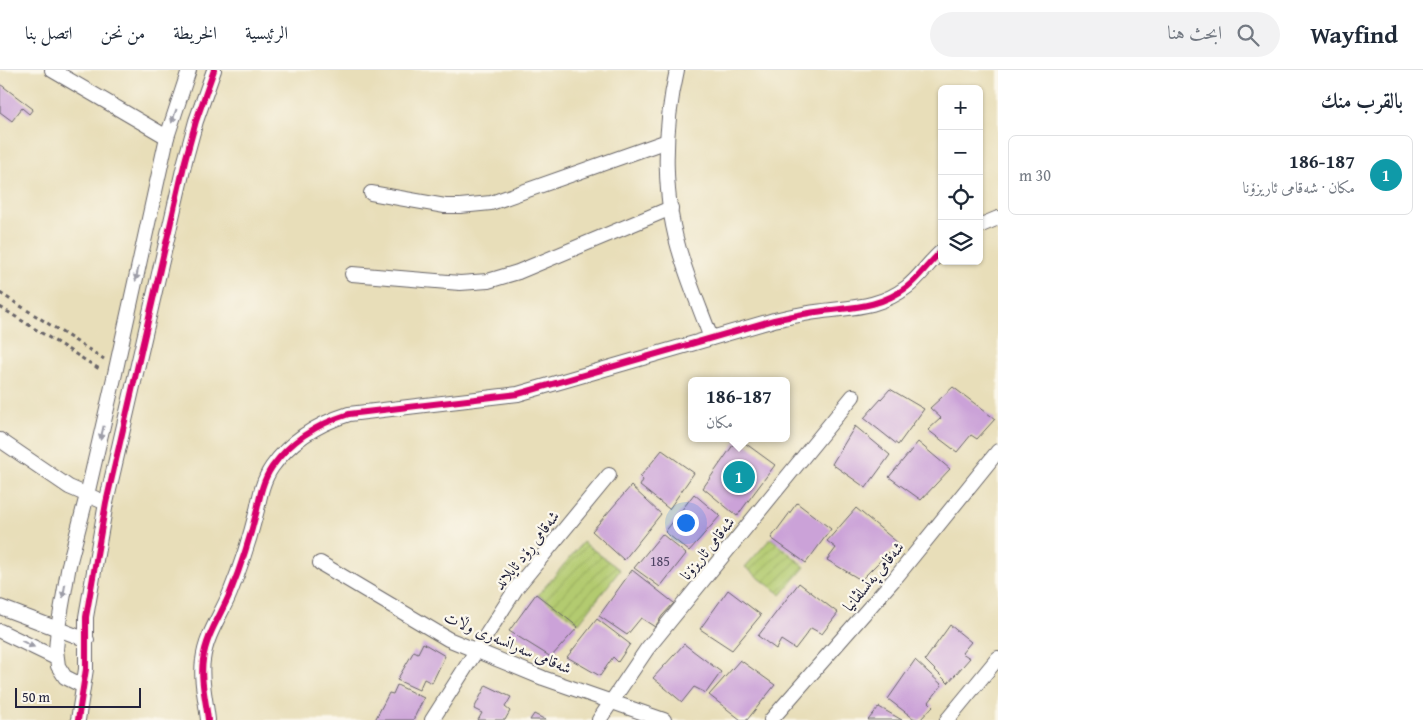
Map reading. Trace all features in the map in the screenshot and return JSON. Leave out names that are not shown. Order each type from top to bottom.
[{"type":"street","points":[[52,70],[167,137]]},
{"type":"street","points":[[83,686],[65,677],[58,666],[56,658],[58,628],[69,564],[116,373],[167,137],[190,70]]},
{"type":"street","points":[[78,720],[86,669],[87,612],[106,503],[185,161],[196,121],[214,70]]},
{"type":"street","points":[[676,70],[667,141],[668,183],[671,208],[681,258],[711,338]]},
{"type":"street","points":[[371,193],[445,206],[491,203],[667,141]]},
{"type":"street","points":[[352,274],[460,283],[488,281],[518,272],[671,208]]},
{"type":"street","points":[[983,224],[998,218]]},
{"type":"street","points":[[208,720],[202,671],[206,646],[240,568],[263,486],[271,468],[283,453],[313,429],[330,420],[349,414],[518,394],[797,315],[850,309],[879,302],[906,287],[938,255]]},
{"type":"street","name":"شەقامی ئاریزۆنا","points":[[600,720],[647,648],[853,396]]},
{"type":"street","points":[[0,440],[51,476],[106,503]]},
{"type":"street","name":"شەقامی پەنسلڤانیا","points":[[771,720],[897,576],[998,451]]},
{"type":"street","name":"شەقامی ڕۆد ئایلاند","points":[[432,720],[517,587],[609,475]]},
{"type":"street","name":"شەقامی سەرانسەری وڵات","points":[[320,563],[448,639],[542,678],[664,720]]},
{"type":"street","points":[[0,607],[87,640]]},
{"type":"street","points":[[0,632],[56,658]]},
{"type":"street","points":[[947,720],[998,658]]},
{"type":"path","points":[[0,293],[116,373]]},
{"type":"path","points":[[0,307],[116,373]]},
{"type":"green space","points":[[771,538],[805,567],[781,595],[745,567]]},
{"type":"green space","points":[[583,542],[620,570],[579,623],[538,595]]},
{"type":"building","points":[[0,84],[33,109],[29,114],[22,108],[12,121],[0,112]]},
{"type":"building","points":[[953,387],[995,419],[977,439],[971,435],[957,452],[928,430],[941,418],[930,408]]},
{"type":"building","points":[[890,389],[924,409],[898,445],[864,418]]},
{"type":"building","points":[[855,426],[890,455],[866,488],[832,464]]},
{"type":"building","points":[[735,442],[743,442],[775,465],[737,516],[703,488]]},
{"type":"building","points":[[918,442],[950,469],[921,500],[889,477]]},
{"type":"building","points":[[662,450],[694,473],[669,509],[640,486],[643,480],[640,477]]},
{"type":"building","points":[[631,486],[661,514],[624,560],[592,531]]},
{"type":"building","points":[[694,494],[720,516],[689,551],[665,532]]},
{"type":"building","points":[[797,503],[831,529],[806,563],[771,538]]},
{"type":"building","points":[[856,508],[898,543],[861,580],[827,560],[836,548],[827,541]]},
{"type":"building","points":[[662,534],[686,554],[660,587],[634,568]]},
{"type":"building","points":[[632,570],[674,603],[655,627],[641,618],[627,635],[599,616]]},
{"type":"building","points":[[799,583],[838,613],[822,634],[811,628],[795,649],[781,640],[776,649],[758,636]]},
{"type":"building","points":[[728,590],[761,615],[732,650],[700,629]]},
{"type":"building","points":[[536,594],[578,627],[551,657],[509,631]]},
{"type":"building","points":[[597,619],[630,644],[618,662],[613,657],[600,676],[567,657]]},
{"type":"building","points":[[950,625],[971,642],[962,653],[970,658],[948,683],[925,660]]},
{"type":"building","points":[[423,643],[445,656],[432,683],[424,679],[419,690],[397,680],[414,651],[418,653]]},
{"type":"building","points":[[684,644],[721,672],[706,693],[694,687],[682,702],[653,678]]},
{"type":"building","points":[[740,660],[775,685],[747,720],[741,720],[709,695]]},
{"type":"building","points":[[915,660],[942,685],[929,702],[933,706],[920,720],[913,718],[888,699]]},
{"type":"building","points":[[397,685],[424,698],[413,720],[375,720],[389,693],[393,694]]},
{"type":"building","points":[[486,685],[511,697],[505,707],[510,711],[505,720],[478,720],[482,713],[474,709]]},
{"type":"building","points":[[879,707],[902,720],[868,720]]},
{"type":"building","points":[[534,714],[546,720],[530,720]]},
{"type":"cycle path","points":[[78,720],[86,669],[86,617],[106,503],[185,161],[196,121],[214,70]]},
{"type":"cycle path","points":[[208,720],[202,675],[207,642],[238,573],[266,477],[279,457],[306,434],[326,423],[349,414],[518,394],[774,320],[874,303],[907,287],[938,255]]},
{"type":"place","name":"186-187","points":[[739,477]]}]
